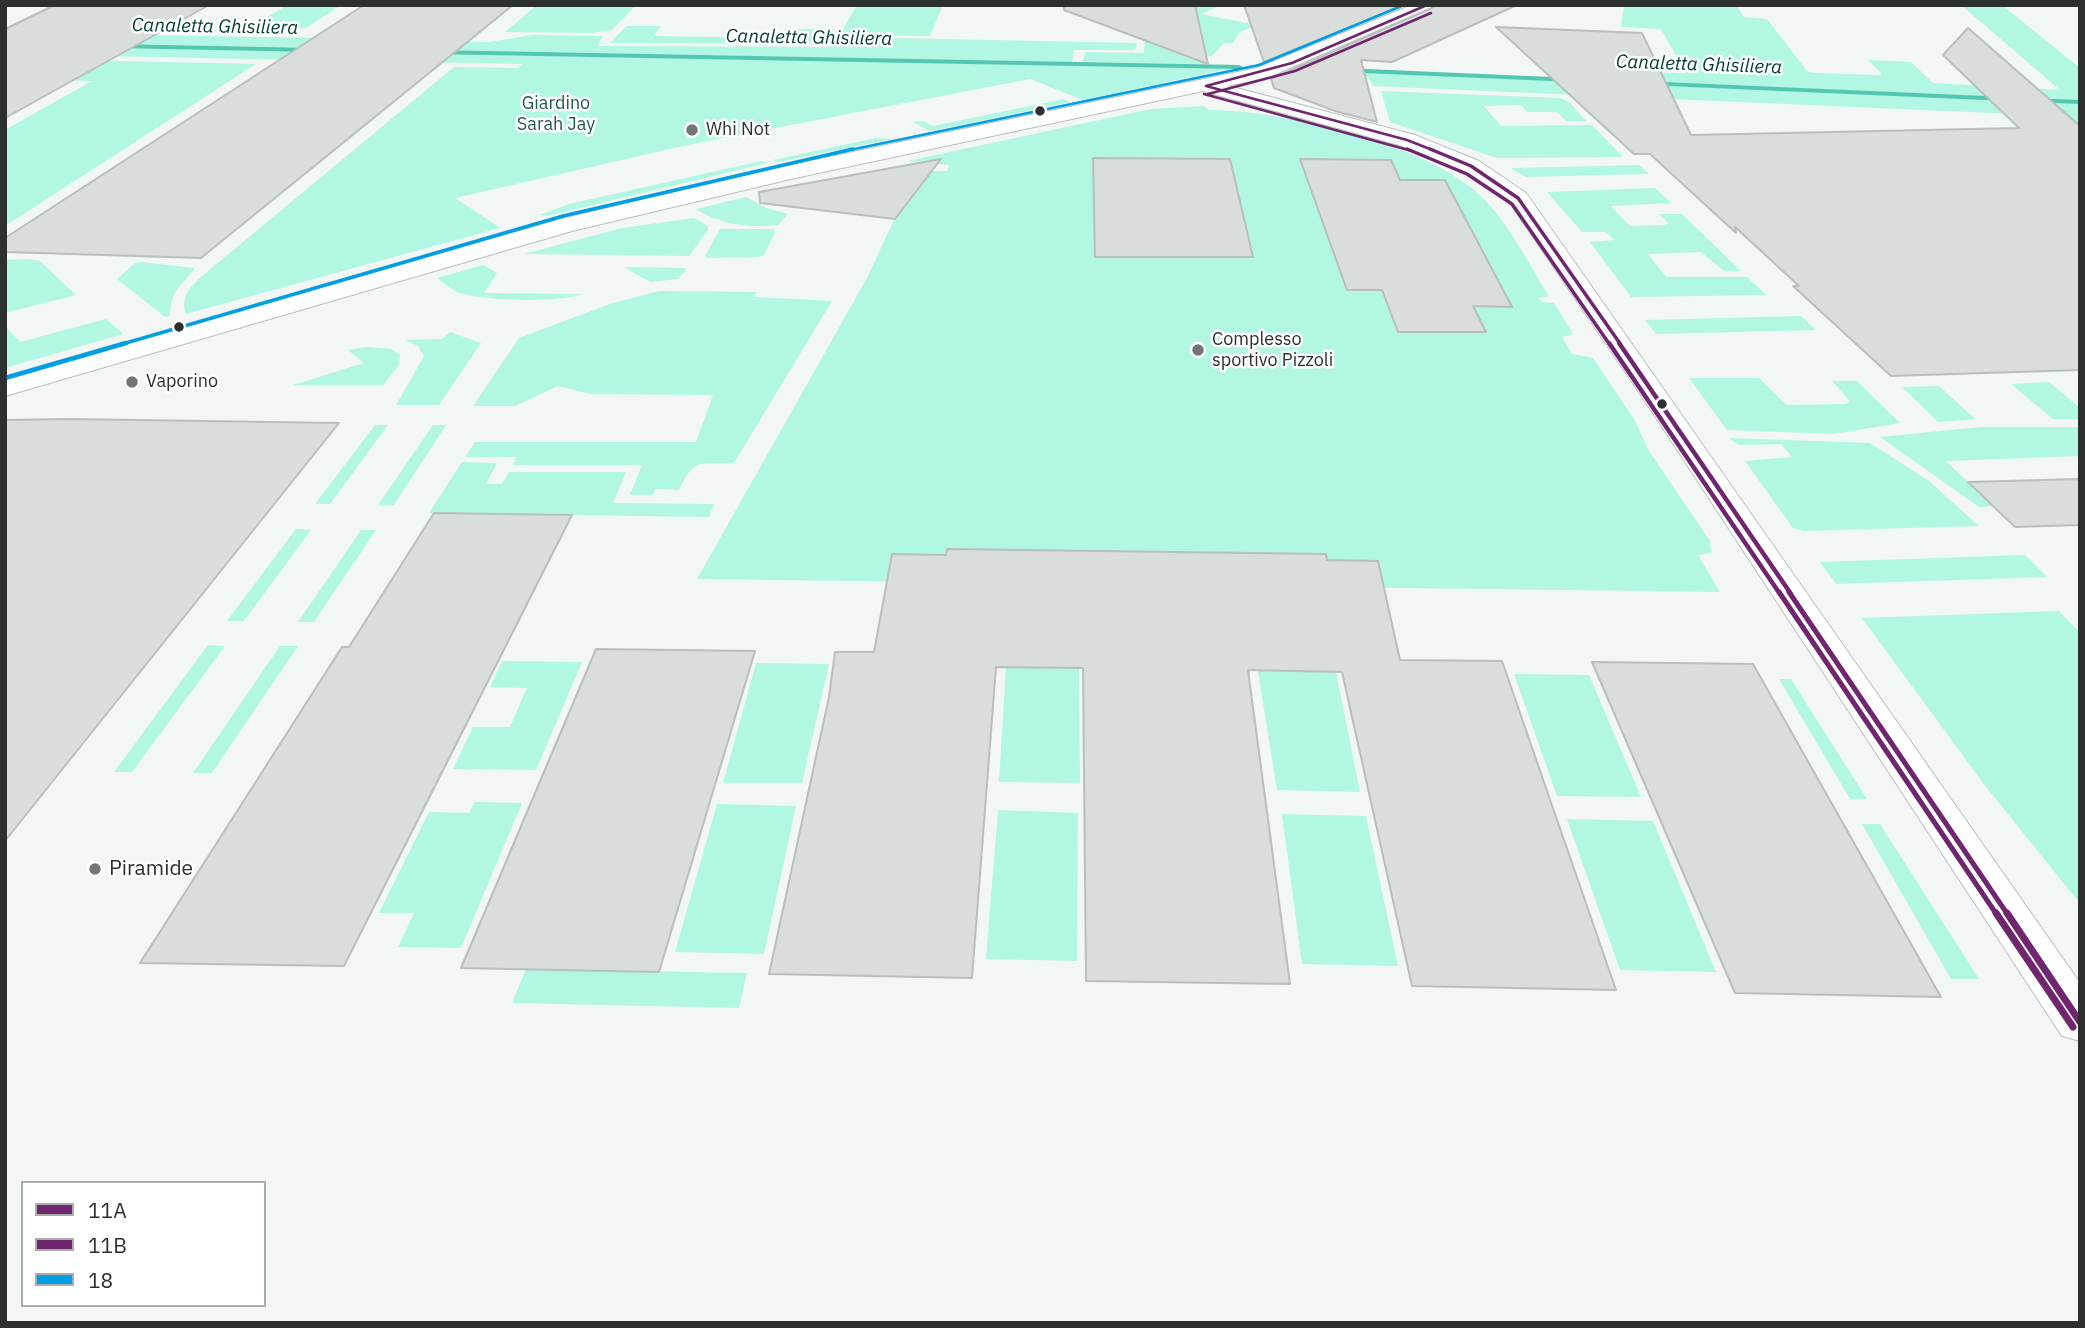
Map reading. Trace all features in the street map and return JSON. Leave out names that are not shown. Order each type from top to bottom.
[{"type":"main road","points":[[5,387],[565,225],[808,169],[1206,86],[1292,63],[1428,5]]},
{"type":"main road","points":[[1206,86],[1407,140],[1471,166],[1518,198],[2080,1022]]},
{"type":"green space","points":[[287,5],[341,5],[306,28],[251,27]]},
{"type":"green space","points":[[537,5],[636,5],[612,30],[592,33],[505,32]]},
{"type":"green space","points":[[857,5],[943,5],[930,36],[852,35],[842,31]]},
{"type":"green space","points":[[1147,5],[1222,5],[1201,14],[1256,25],[1239,33],[1233,43],[1224,43],[1212,56],[1204,56],[1204,64],[1082,62],[1086,52],[1144,53]]},
{"type":"green space","points":[[1624,5],[1736,5],[1744,17],[1767,19],[1807,71],[1812,73],[1879,75],[1882,74],[1868,60],[1911,62],[1933,83],[2060,90],[1961,5],[2002,5],[2080,68],[2080,129],[2060,116],[1373,86],[1368,77],[1304,75],[1313,70],[2044,102],[2041,99],[1620,80],[1616,72],[1686,73],[1661,29],[1621,27]]},
{"type":"green space","points":[[626,26],[661,26],[654,36],[779,38],[786,29],[834,29],[825,44],[610,43]]},
{"type":"green space","points":[[82,34],[384,39],[371,49],[63,43]]},
{"type":"green space","points":[[532,35],[603,36],[598,44],[600,46],[829,47],[842,37],[1137,43],[1136,49],[1132,50],[1074,50],[1072,62],[381,49],[395,40],[489,42]]},
{"type":"green space","points":[[57,47],[366,52],[353,61],[49,55]]},
{"type":"green space","name":"Giardino Sarah Jay","points":[[377,53],[1232,68],[1083,100],[1030,79],[692,144],[455,198],[499,227],[186,314],[185,297],[202,276],[454,67],[518,68],[522,64],[367,61]]},
{"type":"green space","points":[[36,59],[256,64],[5,226],[5,130],[92,81],[5,79]]},
{"type":"green space","points":[[1381,91],[1560,98],[1569,102],[1586,121],[1566,121],[1557,112],[1527,112],[1521,105],[1484,106],[1501,126],[1592,125],[1623,157],[1497,158],[1390,122]]},
{"type":"green space","points":[[1064,99],[1071,102],[930,131],[913,122],[923,121],[933,126]]},
{"type":"green space","name":"Complesso sportivo Pizzoli","points":[[1204,106],[1209,110],[1276,116],[1354,134],[1429,162],[1460,179],[1484,199],[1511,233],[1549,296],[1539,298],[1542,302],[1554,303],[1573,334],[1562,337],[1572,354],[1593,358],[1634,419],[1649,451],[1710,541],[1711,553],[1698,555],[1720,592],[697,579],[867,278],[893,222],[916,192],[926,171],[947,171],[949,165],[907,161],[1151,109]]},
{"type":"green space","points":[[876,138],[892,139],[778,162],[773,160]]},
{"type":"green space","points":[[761,161],[767,163],[547,216],[539,215],[569,204]]},
{"type":"green space","points":[[1639,165],[1649,174],[1526,177],[1511,168]]},
{"type":"green space","points":[[1655,188],[1671,203],[1611,206],[1630,226],[1665,225],[1668,223],[1659,214],[1682,214],[1741,271],[1724,271],[1701,252],[1648,254],[1666,277],[1747,277],[1766,295],[1631,297],[1590,242],[1614,240],[1606,232],[1582,232],[1547,192]]},
{"type":"green space","points":[[746,197],[766,208],[788,214],[778,225],[756,226],[725,222],[696,209]]},
{"type":"green space","points":[[694,218],[708,226],[708,230],[689,256],[524,254],[622,228]]},
{"type":"green space","points":[[720,229],[774,229],[775,233],[764,255],[708,258],[705,256]]},
{"type":"green space","points":[[5,260],[40,261],[76,295],[5,313]]},
{"type":"green space","points":[[135,263],[195,268],[172,299],[170,316],[165,317],[117,279]]},
{"type":"green space","points":[[483,265],[497,273],[484,293],[582,294],[539,300],[486,298],[460,293],[437,278]]},
{"type":"green space","points":[[624,267],[686,270],[678,279],[650,282]]},
{"type":"green space","points":[[659,291],[756,292],[754,297],[832,301],[734,463],[699,464],[689,472],[679,490],[655,489],[653,495],[630,495],[642,465],[513,465],[516,457],[465,457],[475,442],[696,442],[713,395],[590,394],[558,386],[515,406],[473,406],[519,338],[610,304]]},
{"type":"green space","points":[[1801,316],[1816,330],[1656,334],[1645,320]]},
{"type":"green space","points":[[106,319],[123,334],[5,368],[5,326],[20,342]]},
{"type":"green space","points":[[450,332],[481,343],[439,405],[396,405],[424,356],[418,346],[405,340],[442,339]]},
{"type":"green space","points":[[366,347],[391,349],[400,355],[399,365],[383,385],[293,385],[364,363],[348,350]]},
{"type":"green space","points":[[1689,378],[1759,378],[1786,405],[1846,404],[1850,401],[1832,381],[1857,381],[1900,423],[1833,434],[1727,430]]},
{"type":"green space","points":[[2049,382],[2080,408],[2080,419],[2053,419],[2011,384]]},
{"type":"green space","points":[[1939,386],[1975,419],[1938,422],[1902,387]]},
{"type":"green space","points":[[375,425],[388,425],[330,504],[315,504]]},
{"type":"green space","points":[[433,425],[446,425],[394,505],[378,505]]},
{"type":"green space","points":[[1981,427],[2080,427],[2080,456],[1946,461],[1993,506],[1979,507],[1880,437]]},
{"type":"green space","points":[[1729,438],[1870,443],[1929,481],[1979,526],[1804,531],[1793,528],[1745,461],[1792,457],[1781,444],[1738,445]]},
{"type":"green space","points":[[462,462],[497,463],[486,484],[502,484],[509,472],[626,472],[613,503],[714,504],[709,517],[429,513]]},
{"type":"green space","points":[[296,529],[311,530],[244,621],[227,621]]},
{"type":"green space","points":[[361,530],[376,530],[314,622],[298,622]]},
{"type":"green space","points":[[2025,555],[2047,577],[1836,584],[1820,562]]},
{"type":"green space","points":[[2059,611],[2080,633],[2080,914],[2078,901],[1983,783],[1862,618]]},
{"type":"green space","points":[[208,645],[225,646],[132,772],[114,772]]},
{"type":"green space","points":[[280,646],[298,646],[212,773],[193,773]]},
{"type":"green space","points":[[502,661],[582,662],[536,770],[453,769],[473,727],[510,727],[527,688],[490,687]]},
{"type":"green space","points":[[756,663],[829,664],[802,783],[723,783]]},
{"type":"green space","points":[[1006,667],[1079,668],[1080,783],[999,782]]},
{"type":"green space","points":[[1258,671],[1336,672],[1360,792],[1277,790]]},
{"type":"green space","points":[[1514,674],[1589,675],[1641,797],[1557,796]]},
{"type":"green space","points":[[1779,679],[1791,679],[1867,799],[1850,799]]},
{"type":"green space","points":[[475,802],[522,803],[461,948],[398,947],[414,913],[379,913],[429,812],[469,813]]},
{"type":"green space","points":[[717,804],[796,806],[764,954],[675,952]]},
{"type":"green space","points":[[998,810],[1078,813],[1077,961],[986,959]]},
{"type":"green space","points":[[1282,814],[1366,816],[1398,966],[1302,964]]},
{"type":"green space","points":[[1567,819],[1653,821],[1716,972],[1620,970]]},
{"type":"green space","points":[[1862,824],[1880,824],[1979,979],[1951,979]]},
{"type":"green space","points":[[526,969],[747,973],[739,1008],[512,1003]]},
{"type":"building","points":[[55,5],[209,5],[5,118],[5,29]]},
{"type":"building","points":[[364,5],[513,5],[201,258],[5,252],[5,238]]},
{"type":"building","points":[[1064,5],[1195,5],[1208,64],[1064,10]]},
{"type":"building","points":[[1244,5],[1404,5],[1264,62]]},
{"type":"building","points":[[1438,5],[1517,5],[1392,62],[1361,60],[1377,122],[1335,111],[1274,88],[1271,79]]},
{"type":"building","points":[[1496,27],[1642,33],[1691,135],[2019,128],[1943,55],[1968,28],[2080,126],[2080,370],[1891,376],[1793,286],[1799,286],[1735,227],[1736,233],[1650,154],[1634,154]]},
{"type":"building","points":[[1093,158],[1230,159],[1253,257],[1095,257]]},
{"type":"building","points":[[941,159],[895,219],[760,203],[759,192]]},
{"type":"building","points":[[1300,159],[1391,160],[1400,180],[1445,180],[1512,307],[1473,306],[1486,332],[1398,332],[1382,290],[1347,290]]},
{"type":"building","points":[[5,420],[339,423],[5,841]]},
{"type":"building","points":[[2080,479],[2080,525],[2015,527],[1968,482]]},
{"type":"building","points":[[434,513],[572,515],[344,966],[140,963],[342,647],[349,647]]},
{"type":"building","points":[[947,549],[1326,554],[1327,560],[1378,561],[1400,660],[1502,661],[1616,990],[1412,986],[1342,672],[1248,670],[1290,984],[1086,981],[1083,668],[996,667],[972,978],[769,974],[829,697],[835,652],[874,652],[892,554],[946,555]]},
{"type":"building","points":[[596,649],[755,651],[659,972],[461,968]]},
{"type":"building","points":[[1592,662],[1753,664],[1941,997],[1735,993]]},
{"type":"waterway","name":"Canaletta Ghisiliera","points":[[115,46],[317,50]]},
{"type":"waterway","name":"Canaletta Ghisiliera","points":[[433,52],[1239,67]]},
{"type":"waterway","name":"Canaletta Ghisiliera","points":[[1344,70],[1574,80]]},
{"type":"waterway","name":"Canaletta Ghisiliera","points":[[1645,83],[2007,99]]},
{"type":"waterway","name":"Canaletta Ghisiliera","points":[[2030,100],[2080,102]]},
{"type":"transit line","name":"18","points":[[5,378],[563,216],[793,162],[1259,65],[1404,5]]},
{"type":"transit line","name":"11A","points":[[1206,86],[1292,63],[1427,5]]},
{"type":"transit line","name":"11B","points":[[1208,94],[1295,71],[1431,13]]},
{"type":"transit line","name":"11A","points":[[1206,86],[1407,140],[1471,166],[1518,198],[1662,404],[2080,1022]]},
{"type":"transit line","name":"11B","points":[[1204,94],[1404,148],[1467,174],[1512,204],[1655,409],[2073,1027]]},
{"type":"place","name":"Whi Not","points":[[692,130]]},
{"type":"place","name":"Complesso sportivo Pizzoli","points":[[1198,350]]},
{"type":"place","name":"Vaporino","points":[[132,382]]},
{"type":"place","name":"Piramide","points":[[95,869]]}]
